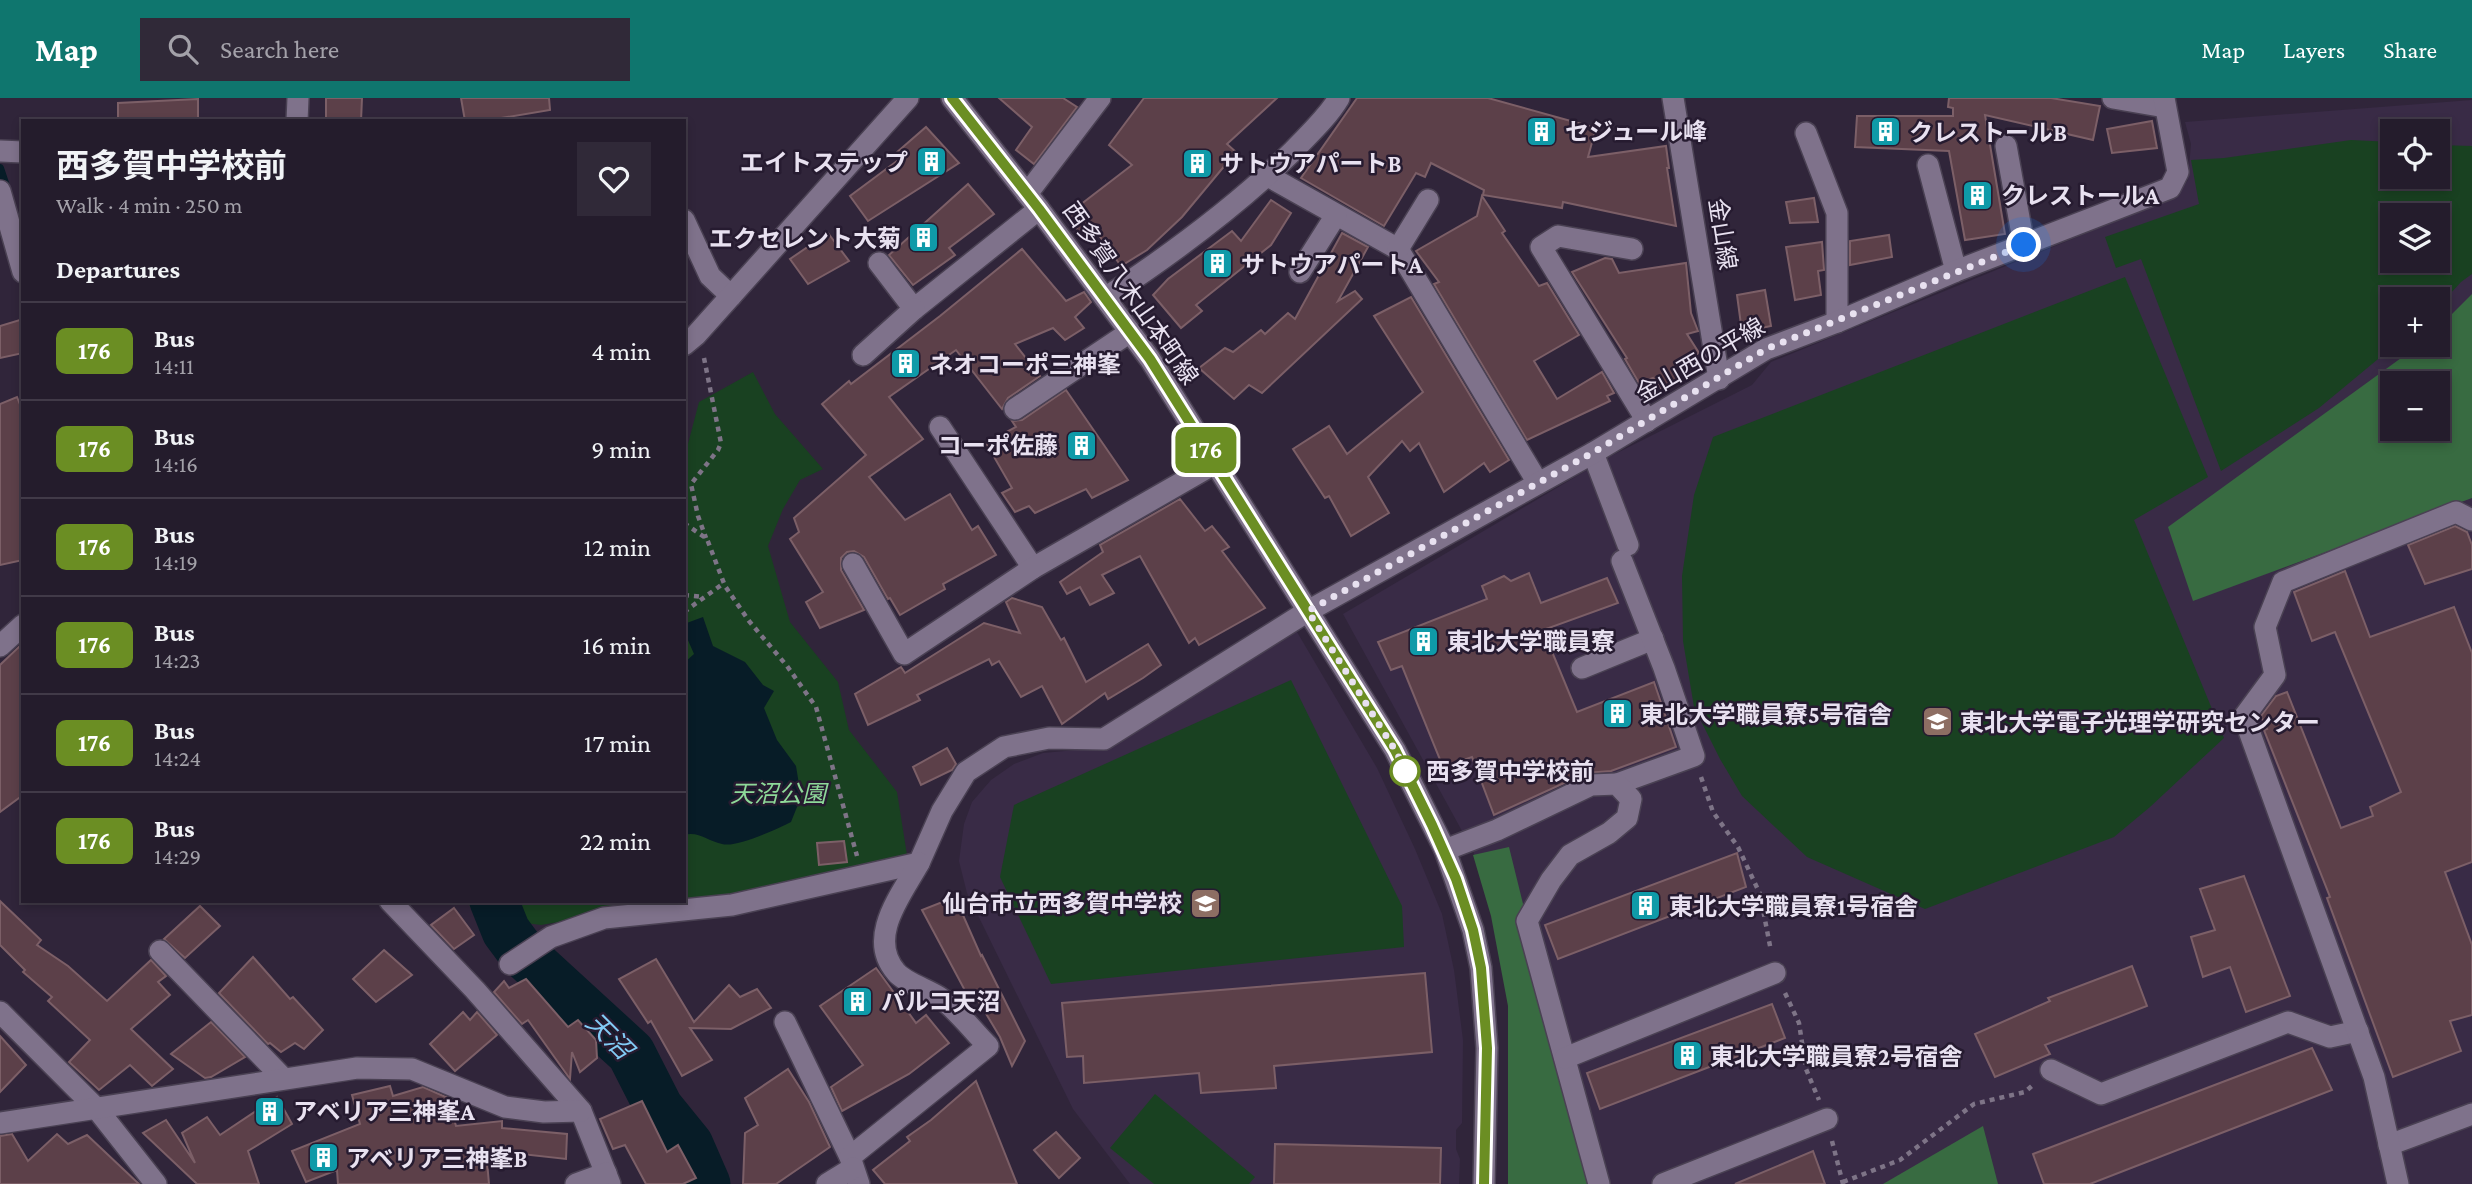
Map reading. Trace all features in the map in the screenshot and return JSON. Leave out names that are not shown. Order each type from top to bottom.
[{"type":"street","points":[[297,119],[299,98]]},
{"type":"street","points":[[690,340],[908,98]]},
{"type":"street","name":"西多賀八木山本町線","points":[[952,98],[1150,359],[1395,750],[1444,850],[1473,930],[1481,968],[1487,1048],[1484,1184]]},
{"type":"street","points":[[863,355],[1033,202],[1100,98]]},
{"type":"street","points":[[1105,298],[1175,252],[1268,176],[1330,113],[1339,98]]},
{"type":"street","name":"金山線","points":[[1673,98],[1719,379]]},
{"type":"street","points":[[2113,98],[2164,102]]},
{"type":"street","name":"金山西の平線","points":[[854,1170],[988,1046],[943,1000],[896,972],[887,955],[884,937],[887,918],[919,863],[942,811],[966,772],[1004,747],[1049,738],[1104,739],[1308,611],[1592,453],[1766,349],[1956,271],[2170,188],[2178,172],[2164,102]]},
{"type":"street","points":[[1807,132],[1838,213],[1837,322]]},
{"type":"street","points":[[2006,146],[2024,245]]},
{"type":"street","points":[[0,150],[21,152]]},
{"type":"street","points":[[1928,165],[1956,271]]},
{"type":"street","points":[[1268,176],[1398,249],[1538,483]]},
{"type":"street","points":[[0,191],[5,224],[21,267]]},
{"type":"street","points":[[1398,249],[1428,200]]},
{"type":"street","points":[[1300,272],[1336,215]]},
{"type":"street","points":[[686,224],[710,275],[731,296]]},
{"type":"street","points":[[1632,249],[1558,236],[1541,247],[1647,421]]},
{"type":"street","points":[[879,263],[914,309]]},
{"type":"street","points":[[1015,409],[1130,332]]},
{"type":"street","points":[[940,426],[1033,568]]},
{"type":"street","points":[[1444,850],[1497,830],[1591,785],[1616,783],[1694,756],[1592,453]]},
{"type":"street","points":[[853,564],[904,654],[1033,568],[1214,464]]},
{"type":"street","points":[[2398,1184],[2374,1077],[2244,717],[2275,675],[2265,627],[2283,582],[2456,512],[2472,520]]},
{"type":"street","points":[[0,646],[21,627]]},
{"type":"street","points":[[1582,668],[1653,639]]},
{"type":"street","points":[[1599,1184],[1527,921],[1551,880],[1570,855],[1609,833],[1627,818],[1631,799],[1616,783]]},
{"type":"street","points":[[510,964],[551,937],[604,918],[732,905],[919,863]]},
{"type":"street","points":[[392,903],[475,990],[581,1111],[608,1178],[576,1184]]},
{"type":"street","points":[[160,951],[283,1078]]},
{"type":"street","points":[[1565,1058],[1776,973]]},
{"type":"street","points":[[0,1012],[97,1109],[156,1184]]},
{"type":"street","points":[[785,1022],[854,1170],[827,1184]]},
{"type":"street","points":[[2051,1070],[2101,1094],[2288,1022],[2330,1037],[2358,1031]]},
{"type":"street","points":[[0,1123],[357,1068],[412,1069],[505,1107],[544,1112],[581,1111]]},
{"type":"street","points":[[2389,1144],[2472,1114]]},
{"type":"street","points":[[1663,1184],[1827,1119]]},
{"type":"path","points":[[690,340],[705,360],[721,443],[719,450],[691,484],[698,516],[724,583],[749,621],[816,707],[863,877]]},
{"type":"path","points":[[686,524],[706,539]]},
{"type":"path","points":[[686,610],[724,583]]},
{"type":"path","points":[[686,595],[704,597]]},
{"type":"path","points":[[1843,1182],[1900,1160],[1973,1104],[2025,1092],[2051,1070]]},
{"type":"shaded area","name":"東北大学電子光理学研究センター","points":[[2472,100],[2472,1184],[1517,1184],[1510,970],[1473,851],[1343,614],[1609,457],[1752,385],[1771,362],[2175,197],[2188,180],[2191,144],[2185,122]]},
{"type":"shaded area","name":"仙台市立西多賀中学校","points":[[1283,632],[1297,632],[1377,768],[1442,914],[1454,970],[1463,1040],[1462,1123],[1456,1130],[1456,1149],[1460,1159],[1459,1184],[1130,1184],[1073,1109],[967,893],[959,861],[964,824],[972,802],[991,780],[1014,764],[1043,753],[1108,747]]},
{"type":"green space","points":[[2351,140],[2380,141],[2380,189],[2450,189],[2450,145],[2472,146],[2472,274],[2450,294],[2450,287],[2380,287],[2381,357],[2319,408],[2221,471],[2141,259],[2116,268],[2105,237],[2199,204],[2191,160],[2224,158]]},
{"type":"green space","points":[[2125,277],[2208,477],[2134,520],[2224,738],[2114,837],[1925,909],[1807,857],[1742,796],[1720,759],[1694,707],[1683,641],[1682,576],[1694,495],[1713,437]]},
{"type":"green space","points":[[2472,294],[2472,498],[2193,601],[2168,527],[2380,373],[2380,441],[2450,441],[2450,371],[2383,371],[2402,357],[2450,357],[2450,316]]},
{"type":"green space","name":"天沼公園","points":[[753,372],[775,414],[823,469],[800,480],[783,509],[768,546],[790,622],[838,682],[849,730],[897,792],[907,855],[817,882],[686,901],[686,451],[699,402]]},
{"type":"green space","points":[[1291,680],[1402,906],[1404,947],[1051,984],[1000,877],[1014,805]]},
{"type":"green space","points":[[1509,847],[1592,1184],[1508,1184],[1508,1006],[1491,916],[1473,855]]},
{"type":"green space","name":"天沼公園","points":[[466,903],[675,903],[541,925],[488,918]]},
{"type":"green space","points":[[1155,1094],[1255,1177],[1249,1184],[1154,1184],[1110,1148]]},
{"type":"green space","points":[[1983,1126],[1998,1184],[1883,1184]]},
{"type":"water","points":[[703,617],[713,646],[745,662],[763,685],[774,691],[764,708],[777,740],[796,766],[801,797],[791,822],[737,843],[722,844],[694,834],[686,835],[686,661],[694,654],[686,636],[686,623]]},
{"type":"building","points":[[326,98],[362,98],[361,119],[326,119]]},
{"type":"building","points":[[461,98],[549,98],[550,110],[495,119],[465,119]]},
{"type":"building","points":[[999,98],[1063,98],[1077,107],[1034,164],[1016,150],[1032,127]]},
{"type":"building","points":[[1144,98],[1277,98],[1227,144],[1236,152],[1182,217],[1147,250],[1121,266],[1098,234],[1084,239],[1067,215],[1132,165],[1109,145]]},
{"type":"building","points":[[1357,98],[1488,98],[1596,128],[1588,157],[1666,146],[1676,226],[1563,202],[1562,208],[1483,195],[1484,190],[1431,163],[1425,177],[1416,173],[1384,226],[1301,178]]},
{"type":"building","points":[[1949,98],[2051,98],[2100,106],[2093,140],[1985,115],[2005,234],[1965,240],[1949,151],[1855,147],[1857,116],[1953,116],[1953,108],[1948,107]]},
{"type":"building","points":[[198,99],[198,119],[118,119],[118,103]]},
{"type":"building","points":[[2152,121],[2157,148],[2112,153],[2107,129]]},
{"type":"building","points":[[926,127],[959,163],[868,221],[850,196],[901,158],[896,153]]},
{"type":"building","points":[[968,184],[994,214],[949,248],[955,255],[913,285],[889,255]]},
{"type":"building","points":[[1482,196],[1505,231],[1502,233],[1539,286],[1547,283],[1579,335],[1534,361],[1557,399],[1602,372],[1614,393],[1607,396],[1610,401],[1527,440],[1434,284],[1439,282],[1416,251],[1477,216]]},
{"type":"building","points":[[1814,198],[1818,222],[1790,223],[1786,202]]},
{"type":"building","points":[[1271,200],[1291,213],[1271,245],[1196,305],[1202,311],[1181,328],[1153,295],[1168,279],[1232,231],[1241,241]]},
{"type":"building","points":[[828,233],[849,261],[808,284],[790,259]]},
{"type":"building","points":[[1342,233],[1368,247],[1338,301],[1355,291],[1362,299],[1262,393],[1249,385],[1234,399],[1199,368],[1225,348],[1233,352],[1261,330],[1265,334],[1288,313],[1295,319]]},
{"type":"building","points":[[1889,235],[1892,257],[1850,265],[1850,241]]},
{"type":"building","points":[[1822,242],[1824,270],[1818,271],[1821,295],[1795,300],[1786,247]]},
{"type":"building","points":[[1022,249],[1066,301],[1084,292],[1091,302],[1075,317],[1084,328],[1065,340],[1053,328],[1015,344],[1040,376],[1008,398],[1002,409],[956,350],[889,397],[923,439],[869,477],[905,520],[950,494],[972,530],[978,526],[996,555],[943,584],[945,589],[900,615],[864,557],[854,551],[847,552],[841,558],[841,570],[864,610],[820,628],[806,602],[823,592],[790,539],[799,532],[794,518],[866,455],[822,404],[849,381],[851,384],[940,316]]},
{"type":"building","points":[[1605,258],[1612,259],[1619,273],[1686,263],[1691,313],[1698,331],[1687,334],[1699,353],[1673,367],[1681,381],[1664,392],[1653,378],[1639,383],[1625,359],[1627,358],[1572,272]]},
{"type":"building","points":[[1765,290],[1771,326],[1742,332],[1737,295]]},
{"type":"building","points":[[1411,297],[1509,460],[1490,472],[1484,463],[1444,492],[1419,443],[1410,451],[1402,441],[1368,477],[1389,513],[1351,536],[1329,496],[1325,498],[1293,449],[1329,426],[1347,454],[1423,392],[1374,316]]},
{"type":"building","points":[[21,320],[21,353],[0,358],[0,326]]},
{"type":"building","points":[[1066,390],[1128,480],[1092,498],[1086,489],[1035,513],[1029,506],[1015,512],[1002,493],[1012,488],[986,443],[1016,427],[1012,421],[1022,420]]},
{"type":"building","points":[[17,397],[21,407],[21,560],[0,565],[0,404]]},
{"type":"building","points":[[1180,499],[1205,531],[1212,526],[1229,547],[1222,551],[1265,608],[1199,645],[1195,638],[1189,643],[1140,556],[1102,575],[1114,593],[1090,605],[1080,587],[1067,594],[1060,582],[1103,552],[1100,545]]},
{"type":"building","points":[[2455,526],[2467,532],[2472,545],[2472,569],[2425,584],[2408,545]]},
{"type":"building","points":[[2345,571],[2370,637],[2454,607],[2472,653],[2472,862],[2445,872],[2472,945],[2472,1015],[2450,1021],[2461,1051],[2393,1077],[2327,898],[2330,897],[2264,730],[2267,729],[2261,716],[2276,696],[2287,692],[2341,828],[2373,816],[2370,807],[2401,792],[2335,632],[2312,641],[2294,592]]},
{"type":"building","points":[[1529,573],[1541,603],[1607,578],[1618,603],[1543,630],[1577,712],[1654,682],[1676,747],[1611,771],[1586,773],[1494,815],[1472,757],[1443,767],[1402,666],[1391,670],[1378,642],[1487,599],[1482,586],[1504,576],[1511,581]]},
{"type":"building","points":[[1012,598],[1042,607],[1061,640],[1064,638],[1086,682],[1148,644],[1161,665],[1108,699],[1105,693],[1062,724],[1042,686],[1021,697],[999,661],[992,665],[989,659],[917,695],[920,700],[868,725],[855,694],[901,667],[905,673],[984,623],[1020,633],[1006,602]]},
{"type":"building","points":[[21,645],[21,796],[0,812],[0,665]]},
{"type":"building","points":[[947,748],[956,764],[952,770],[921,785],[913,767]]},
{"type":"building","points":[[844,841],[847,862],[819,865],[817,843]]},
{"type":"building","name":"東北大学職員寮1号宿舎","points":[[1737,853],[1746,887],[1558,959],[1545,925]]},
{"type":"building","points":[[2244,876],[2290,996],[2246,1012],[2230,967],[2203,977],[2191,937],[2215,930],[2200,889]]},
{"type":"building","points":[[955,897],[981,956],[1025,1041],[1012,1066],[1000,1037],[976,997],[970,1000],[922,910]]},
{"type":"building","points":[[0,901],[41,940],[37,945],[68,966],[107,1001],[151,960],[166,976],[158,982],[170,995],[131,1029],[173,1069],[152,1086],[130,1065],[99,1090],[69,1062],[90,1040],[48,1001],[52,997],[23,972],[25,970],[0,945]]},
{"type":"building","points":[[200,906],[220,926],[185,958],[164,939]]},
{"type":"building","points":[[454,908],[474,935],[454,949],[431,925]]},
{"type":"building","points":[[384,950],[412,975],[376,1002],[353,979]]},
{"type":"building","points":[[253,957],[290,999],[293,997],[323,1030],[304,1049],[295,1043],[281,1052],[268,1044],[219,993]]},
{"type":"building","points":[[656,959],[694,1022],[729,985],[740,997],[757,989],[771,1008],[731,1029],[690,1028],[712,1060],[682,1076],[651,1021],[648,1023],[619,979]]},
{"type":"building","points":[[2132,966],[2147,1006],[2045,1045],[2050,1054],[1995,1077],[1975,1034],[2050,1001],[2048,998]]},
{"type":"building","points":[[876,968],[916,1023],[926,1015],[949,1043],[909,1074],[842,1111],[831,1087],[863,1065],[820,1006]]},
{"type":"building","points":[[1425,973],[1432,1052],[1274,1066],[1276,1088],[1201,1093],[1199,1073],[1084,1083],[1083,1056],[1067,1057],[1062,1003]]},
{"type":"building","points":[[526,979],[568,1027],[578,1020],[596,1040],[597,1058],[580,1072],[572,1052],[570,1079],[528,1020],[522,1024],[494,992],[504,981],[509,988]]},
{"type":"building","name":"東北大学職員寮2号宿舎","points":[[1772,1004],[1785,1038],[1600,1109],[1587,1073]]},
{"type":"building","points":[[463,1012],[470,1020],[477,1012],[497,1035],[455,1071],[430,1044]]},
{"type":"building","points":[[211,1022],[245,1057],[205,1078],[171,1054]]},
{"type":"building","points":[[0,1036],[26,1065],[0,1092]]},
{"type":"building","points":[[2312,1048],[2332,1090],[2090,1184],[2044,1184],[2033,1154]]},
{"type":"building","points":[[788,1069],[809,1102],[830,1147],[776,1184],[743,1184],[745,1133],[758,1125],[745,1098]]},
{"type":"building","points":[[976,1081],[1017,1184],[885,1184],[873,1170],[910,1141],[907,1137]]},
{"type":"building","points":[[390,1086],[393,1096],[423,1087],[448,1098],[456,1126],[502,1121],[502,1128],[567,1134],[566,1159],[486,1150],[489,1184],[338,1184],[337,1170],[306,1182],[292,1151],[360,1124],[352,1095]]},
{"type":"building","points":[[277,1097],[292,1124],[248,1151],[259,1184],[197,1184],[143,1133],[166,1120],[195,1163],[182,1133],[207,1117],[220,1135]]},
{"type":"building","points":[[642,1101],[667,1152],[678,1145],[696,1178],[683,1184],[646,1184],[625,1145],[613,1149],[600,1119]]},
{"type":"building","points":[[1056,1132],[1080,1158],[1059,1178],[1034,1150]]},
{"type":"building","points":[[12,1134],[28,1161],[57,1134],[68,1144],[87,1135],[139,1184],[0,1184],[0,1136]]},
{"type":"building","points":[[1275,1144],[1441,1148],[1440,1184],[1274,1184]]},
{"type":"building","points":[[1813,1151],[1825,1184],[1735,1184]]},
{"type":"waterway","points":[[0,168],[8,192]]},
{"type":"waterway","name":"天沼","points":[[495,903],[506,931],[523,954],[631,1053],[659,1108],[689,1145],[706,1184]]},
{"type":"bus line","name":"176","points":[[952,98],[1039,209],[1150,359],[1395,750],[1432,825],[1456,879],[1473,930],[1481,968],[1487,1048],[1484,1184]]},
{"type":"place","name":"セジュール峰","points":[[1542,131]]},
{"type":"place","name":"クレストールB","points":[[1886,132]]},
{"type":"place","name":"エイトステップ","points":[[931,162]]},
{"type":"place","name":"サトウアパートB","points":[[1197,163]]},
{"type":"place","name":"クレストールA","points":[[1978,195]]},
{"type":"place","name":"エクセレント大菊","points":[[924,238]]},
{"type":"place","name":"サトウアパートA","points":[[1218,264]]},
{"type":"place","name":"ネオコーポ三神峯","points":[[906,364]]},
{"type":"place","name":"コーポ佐藤","points":[[1081,445]]},
{"type":"place","name":"東北大学職員寮","points":[[1424,641]]},
{"type":"place","name":"東北大学職員寮5号宿舎","points":[[1617,714]]},
{"type":"place","name":"東北大学電子光理学研究センター","points":[[1937,722]]},
{"type":"place","name":"西多賀中学校前","points":[[1405,771]]},
{"type":"place","name":"仙台市立西多賀中学校","points":[[1205,903]]},
{"type":"place","name":"東北大学職員寮1号宿舎","points":[[1646,906]]},
{"type":"place","name":"パルコ天沼","points":[[858,1001]]},
{"type":"place","name":"東北大学職員寮2号宿舎","points":[[1687,1056]]},
{"type":"place","name":"アベリア三神峯A","points":[[270,1111]]},
{"type":"place","name":"アベリア三神峯B","points":[[323,1158]]},
{"type":"route","points":[[1405,771],[1408,775],[1308,611],[1592,453],[1766,349],[2024,245]]}]
